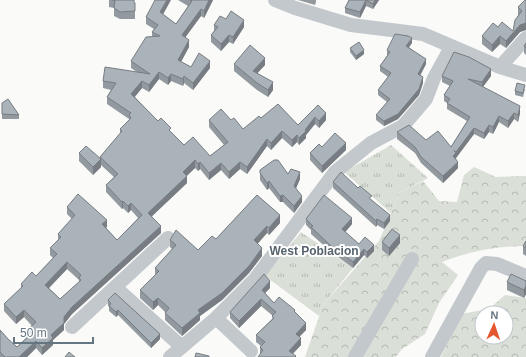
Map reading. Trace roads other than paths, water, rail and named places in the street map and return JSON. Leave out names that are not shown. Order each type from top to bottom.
[{"type":"street","points":[[275,0],[295,8],[351,25],[423,34],[500,67],[526,75]]},
{"type":"street","points":[[500,67],[526,38]]},
{"type":"street","points":[[170,357],[216,318],[255,279],[335,172],[371,144],[403,126],[426,99],[434,78],[451,47]]},
{"type":"street","points":[[72,327],[168,238]]},
{"type":"street","points":[[355,357],[412,259]]},
{"type":"street","points":[[432,357],[481,268],[486,263],[497,264],[526,276]]},
{"type":"street","points":[[115,287],[182,347]]},
{"type":"street","points":[[216,318],[251,351]]},
{"type":"district","name":"West Poblacion","points":[[314,251]]}]
